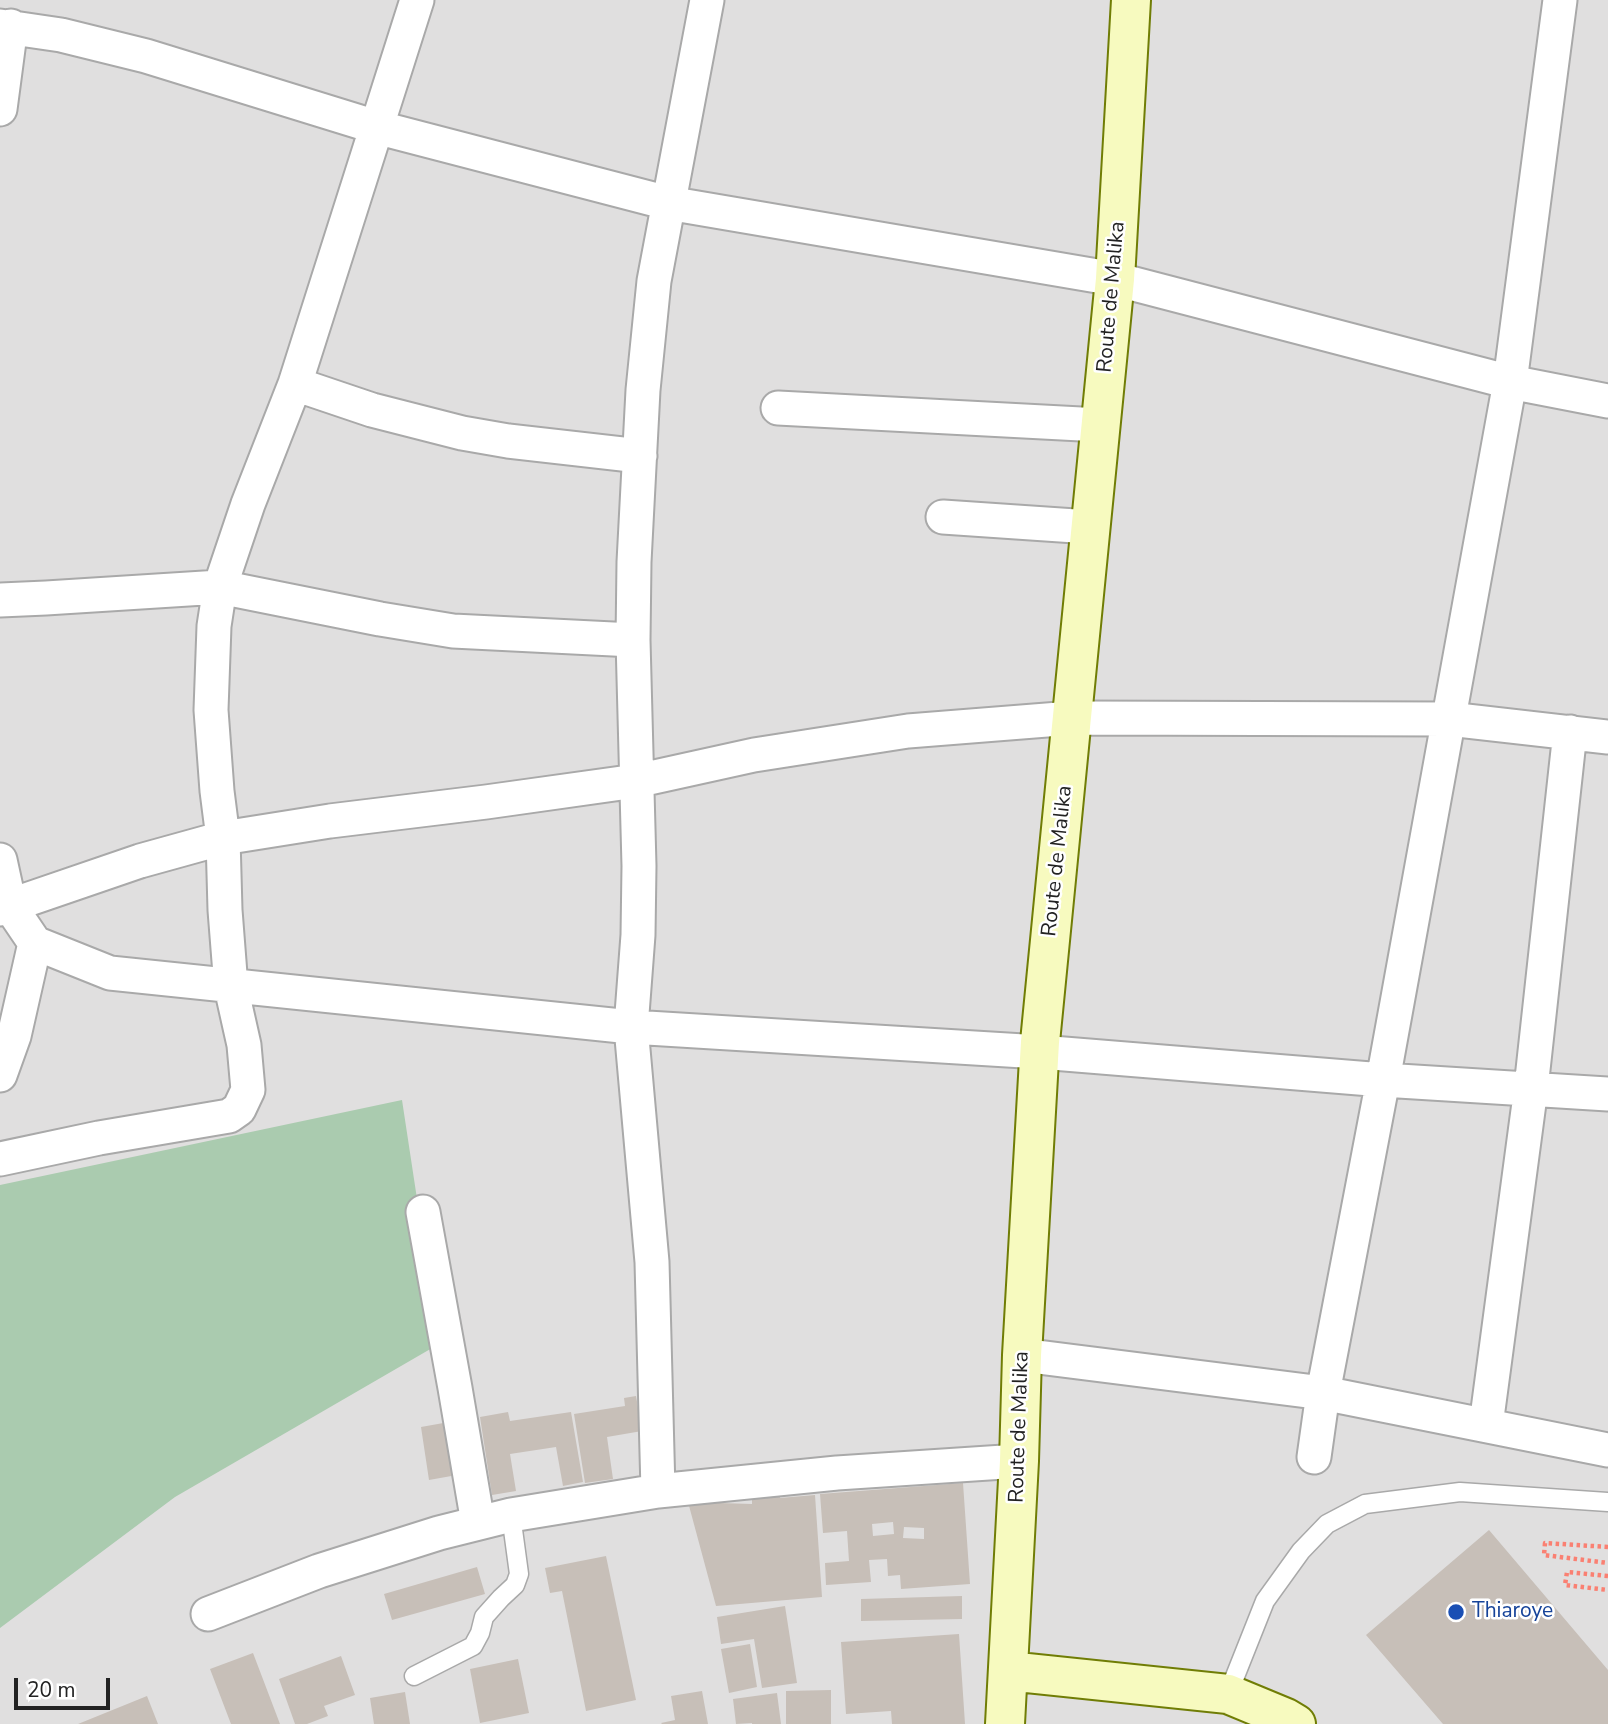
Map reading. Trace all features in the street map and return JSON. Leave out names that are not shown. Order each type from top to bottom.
[{"type":"main road","name":"Route de Malika","points":[[1005,1724],[1022,1355],[1040,1052],[1115,279],[1131,0]]},
{"type":"main road","points":[[1008,1671],[1227,1695],[1296,1724]]},
{"type":"street","points":[[0,1159],[99,1138],[229,1116],[239,1109],[248,1090],[244,1045],[230,986],[223,838],[216,791],[212,710],[214,626],[220,587],[248,504],[295,384],[417,0]]},
{"type":"street","points":[[658,1491],[652,1262],[631,1027],[639,921],[634,562],[643,390],[654,281],[707,0]]},
{"type":"street","points":[[1314,1457],[1323,1393],[1510,382],[1560,0]]},
{"type":"street","points":[[0,109],[6,26],[61,34],[146,56],[376,127],[668,203],[1115,279],[1510,382],[1608,401]]},
{"type":"street","points":[[295,384],[372,410],[462,433],[640,456]]},
{"type":"street","points":[[778,408],[1100,425]]},
{"type":"street","points":[[943,517],[1090,527]]},
{"type":"street","points":[[0,600],[220,587],[380,620],[453,631],[633,640]]},
{"type":"street","points":[[5,907],[140,861],[223,838],[330,821],[636,781],[754,755],[908,731],[1072,718],[1449,719],[1608,737]]},
{"type":"street","points":[[1486,1425],[1531,1088],[1570,732]]},
{"type":"street","points":[[0,860],[5,907],[35,943],[110,973],[631,1027],[1040,1052],[1383,1080],[1608,1094]]},
{"type":"street","points":[[0,1075],[14,1036],[35,943]]},
{"type":"street","points":[[423,1212],[478,1523]]},
{"type":"street","points":[[1022,1355],[1323,1393],[1608,1450]]},
{"type":"street","points":[[208,1614],[319,1571],[439,1532],[511,1515],[658,1491],[837,1473],[1019,1461]]},
{"type":"lane","points":[[1227,1695],[1265,1601],[1301,1551],[1327,1524],[1365,1504],[1460,1492],[1608,1502]]},
{"type":"lane","points":[[414,1676],[473,1646],[484,1617],[500,1598],[515,1586],[519,1574],[511,1515]]},
{"type":"path","points":[[1608,1547],[1545,1543],[1544,1555],[1608,1563]]},
{"type":"path","points":[[1608,1576],[1567,1572],[1565,1585],[1608,1590]]},
{"type":"shaded area","points":[[0,0],[1608,0],[1608,1724],[0,1724]]},
{"type":"green space","points":[[402,1100],[439,1344],[175,1497],[0,1628],[0,1185]]},
{"type":"building","points":[[636,1396],[642,1431],[607,1437],[613,1479],[585,1483],[574,1414],[625,1406],[624,1398]]},
{"type":"building","points":[[508,1412],[510,1421],[571,1412],[583,1482],[563,1486],[556,1447],[510,1454],[516,1491],[492,1495],[480,1417]]},
{"type":"building","points":[[449,1422],[457,1475],[429,1480],[421,1427]]},
{"type":"building","points":[[963,1483],[970,1584],[901,1589],[900,1575],[888,1576],[887,1559],[869,1560],[871,1582],[826,1585],[825,1563],[849,1561],[847,1531],[823,1533],[820,1494]],"holes":[[[893,1522],[894,1534],[873,1536],[872,1524]],[[904,1527],[924,1528],[924,1539],[903,1538]]]},
{"type":"building","points":[[779,1491],[780,1498],[815,1495],[822,1597],[716,1606],[688,1502],[752,1504],[752,1494]]},
{"type":"building","points":[[1489,1530],[1608,1670],[1608,1724],[1443,1724],[1366,1635]]},
{"type":"building","points":[[606,1556],[636,1700],[586,1711],[562,1591],[550,1593],[545,1568]]},
{"type":"building","points":[[477,1567],[485,1594],[392,1620],[384,1594]]},
{"type":"building","points":[[962,1596],[962,1619],[861,1621],[861,1599]]},
{"type":"building","points":[[785,1606],[797,1683],[762,1688],[754,1639],[721,1644],[717,1617]]},
{"type":"building","points":[[959,1634],[965,1724],[892,1724],[891,1711],[846,1714],[841,1642]]},
{"type":"building","points":[[750,1644],[757,1687],[729,1693],[721,1649]]},
{"type":"building","points":[[253,1653],[280,1724],[231,1724],[210,1669]]},
{"type":"building","points":[[341,1656],[355,1695],[324,1706],[328,1716],[307,1724],[295,1724],[279,1679]]},
{"type":"building","points":[[518,1659],[529,1713],[480,1723],[470,1669]]},
{"type":"building","points":[[831,1690],[831,1724],[786,1724],[786,1691]]},
{"type":"building","points":[[702,1691],[708,1724],[661,1723],[675,1720],[671,1696]]},
{"type":"building","points":[[405,1692],[410,1724],[374,1724],[370,1698]]},
{"type":"building","points":[[777,1693],[781,1724],[736,1724],[733,1699]]},
{"type":"building","points":[[147,1696],[158,1724],[78,1724]]},
{"type":"place","name":"Thiaroye","points":[[1456,1612]]}]
